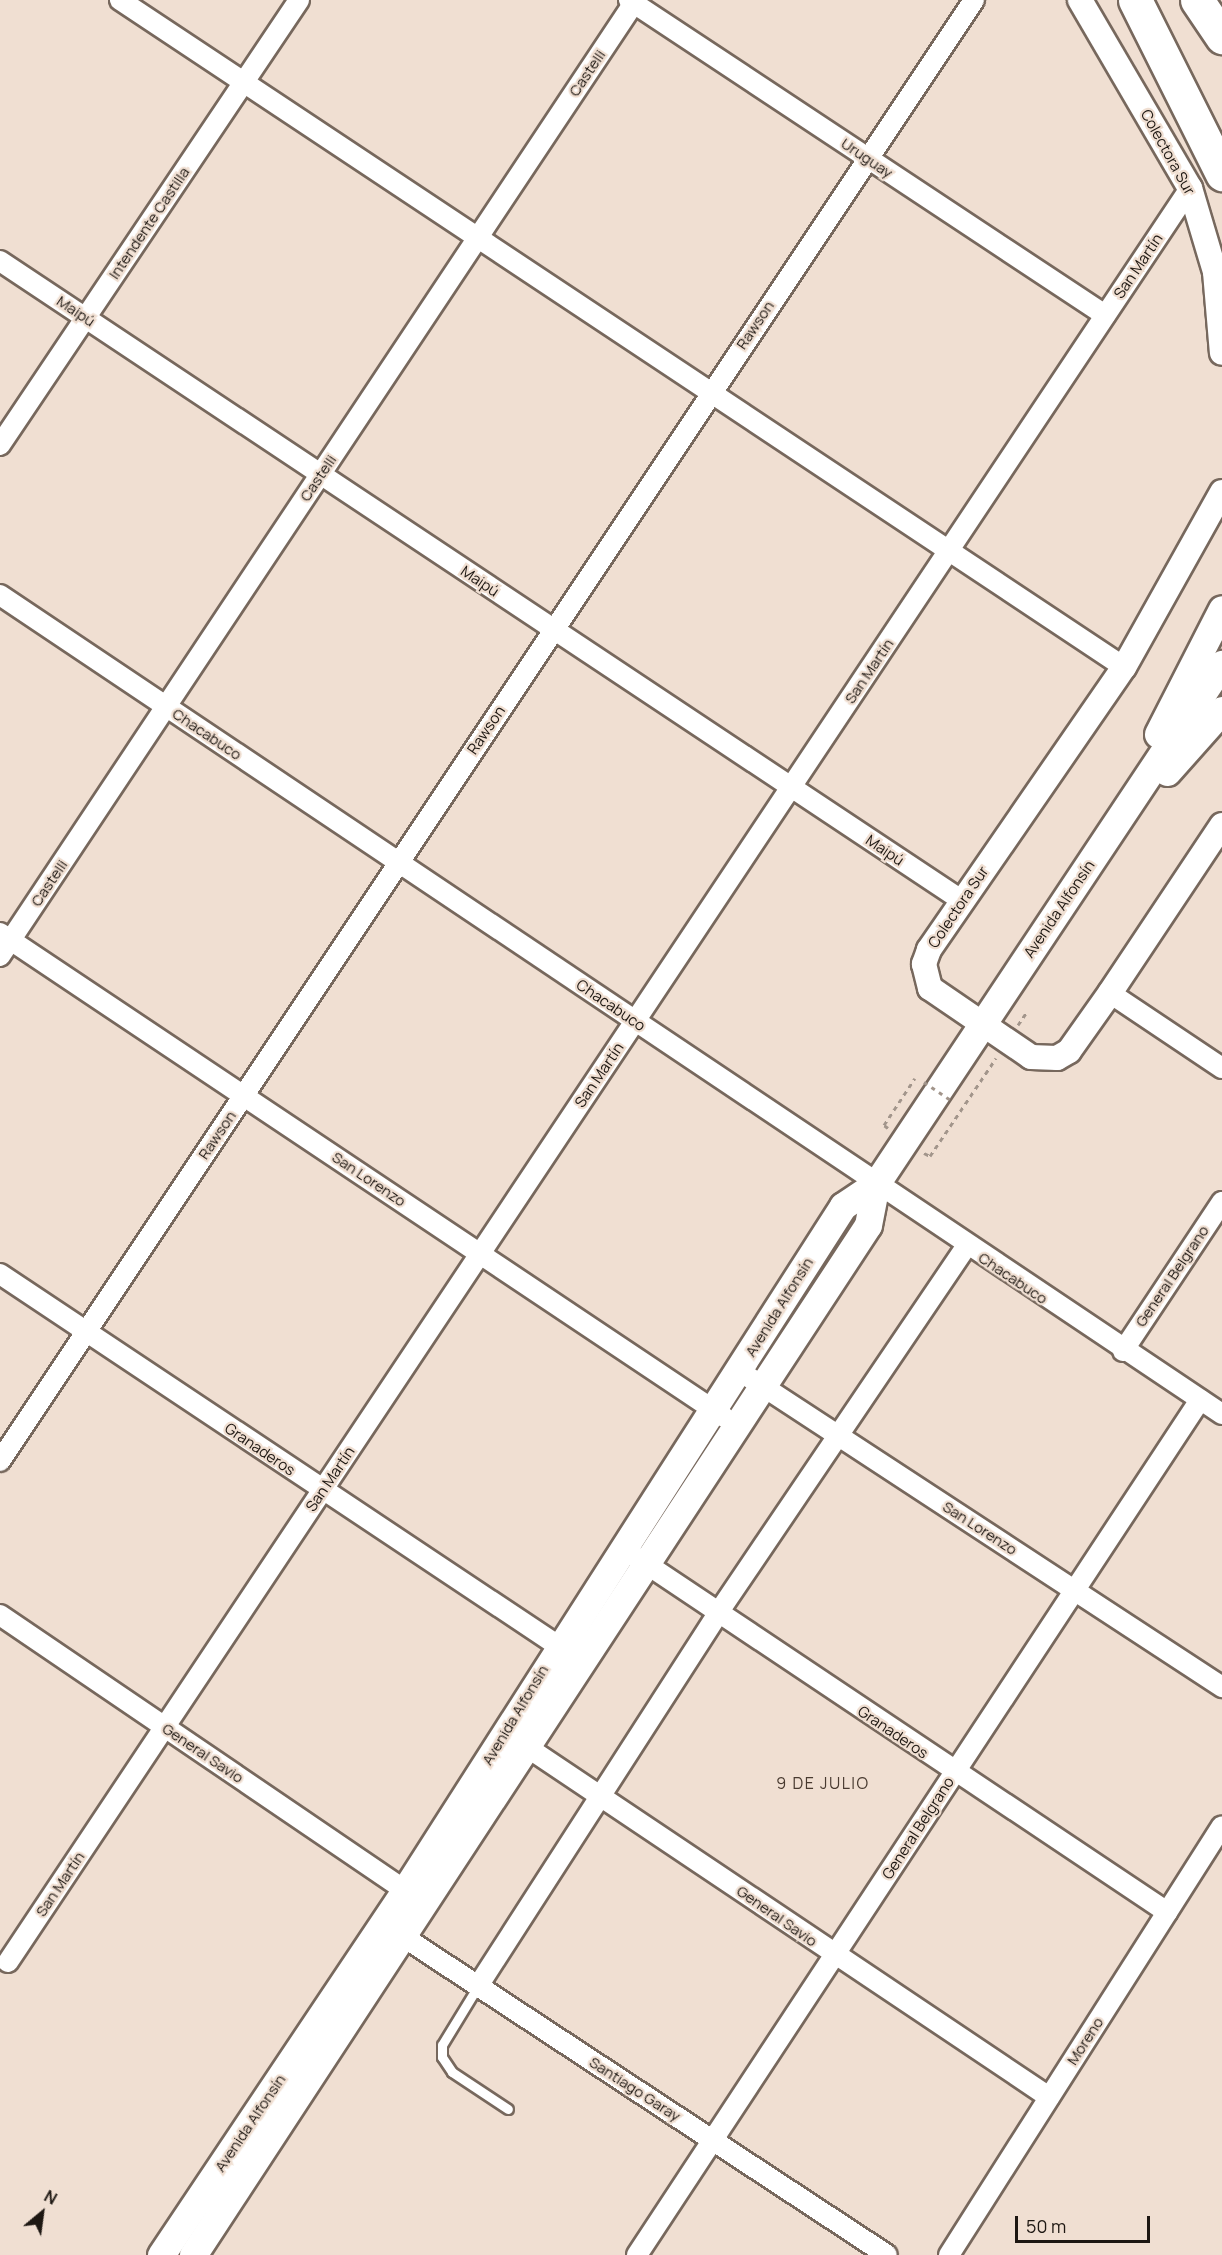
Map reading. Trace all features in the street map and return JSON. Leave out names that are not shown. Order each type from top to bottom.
[{"type":"highway","points":[[1135,0],[1222,174]]},
{"type":"highway","points":[[1197,0],[1222,37]]},
{"type":"main road","points":[[1104,842],[1222,609]]},
{"type":"main road","name":"Avenida Alfonsín","points":[[193,2255],[393,1930],[405,1890],[506,1733],[557,1646],[843,1206],[876,1184],[1222,664]]},
{"type":"main road","points":[[1104,842],[1222,710]]},
{"type":"main road","name":"Avenida Alfonsín","points":[[161,2255],[393,1930],[528,1747],[868,1225],[876,1184]]},
{"type":"street","points":[[120,0],[1124,666]]},
{"type":"street","name":"Intendente Castilla","points":[[0,445],[299,0]]},
{"type":"street","name":"Rawson","points":[[0,1461],[867,157],[975,0]]},
{"type":"street","name":"Colectora Sur","points":[[1080,0],[1190,188],[1215,272],[1222,353]]},
{"type":"street","name":"Uruguay","points":[[633,1],[1105,315]]},
{"type":"street","name":"Castelli","points":[[4,943],[321,474],[633,1]]},
{"type":"street","name":"San Martín","points":[[8,1962],[1190,188]]},
{"type":"street","name":"Maipú","points":[[0,261],[961,900]]},
{"type":"street","name":"Colectora Sur","points":[[1222,492],[1124,666],[928,950],[924,977],[930,988],[1031,1057],[1057,1058],[1069,1051],[1222,825]]},
{"type":"street","name":"Chacabuco","points":[[0,596],[635,1021],[966,1246],[1222,1414]]},
{"type":"street","name":"San Lorenzo","points":[[4,943],[243,1095],[737,1426]]},
{"type":"street","points":[[1110,993],[1222,1068]]},
{"type":"street","name":"General Belgrano","points":[[1123,1351],[1222,1202]]},
{"type":"street","points":[[478,1986],[604,1796],[718,1613],[840,1437],[966,1246]]},
{"type":"street","name":"Granaderos","points":[[0,1274],[582,1661]]},
{"type":"street","name":"San Lorenzo","points":[[738,1370],[1222,1687]]},
{"type":"street","name":"General Belgrano","points":[[637,2255],[1200,1400]]},
{"type":"street","name":"Granaderos","points":[[622,1547],[954,1773],[1167,1912]]},
{"type":"street","name":"General Savio","points":[[0,1616],[405,1890]]},
{"type":"street","name":"General Savio","points":[[506,1733],[604,1796],[834,1956],[1049,2097]]},
{"type":"street","name":"Moreno","points":[[949,2255],[1222,1826]]},
{"type":"street","name":"Santiago Garay","points":[[393,1930],[887,2255]]},
{"type":"lane","points":[[478,1986],[442,2046],[442,2057],[452,2072],[508,2109]]},
{"type":"path","points":[[928,1141],[922,1151],[930,1156],[1026,1013]]},
{"type":"path","points":[[924,1082],[952,1101],[948,1112]]},
{"type":"district","name":"9 DE JULIO","points":[[823,1783]]}]
